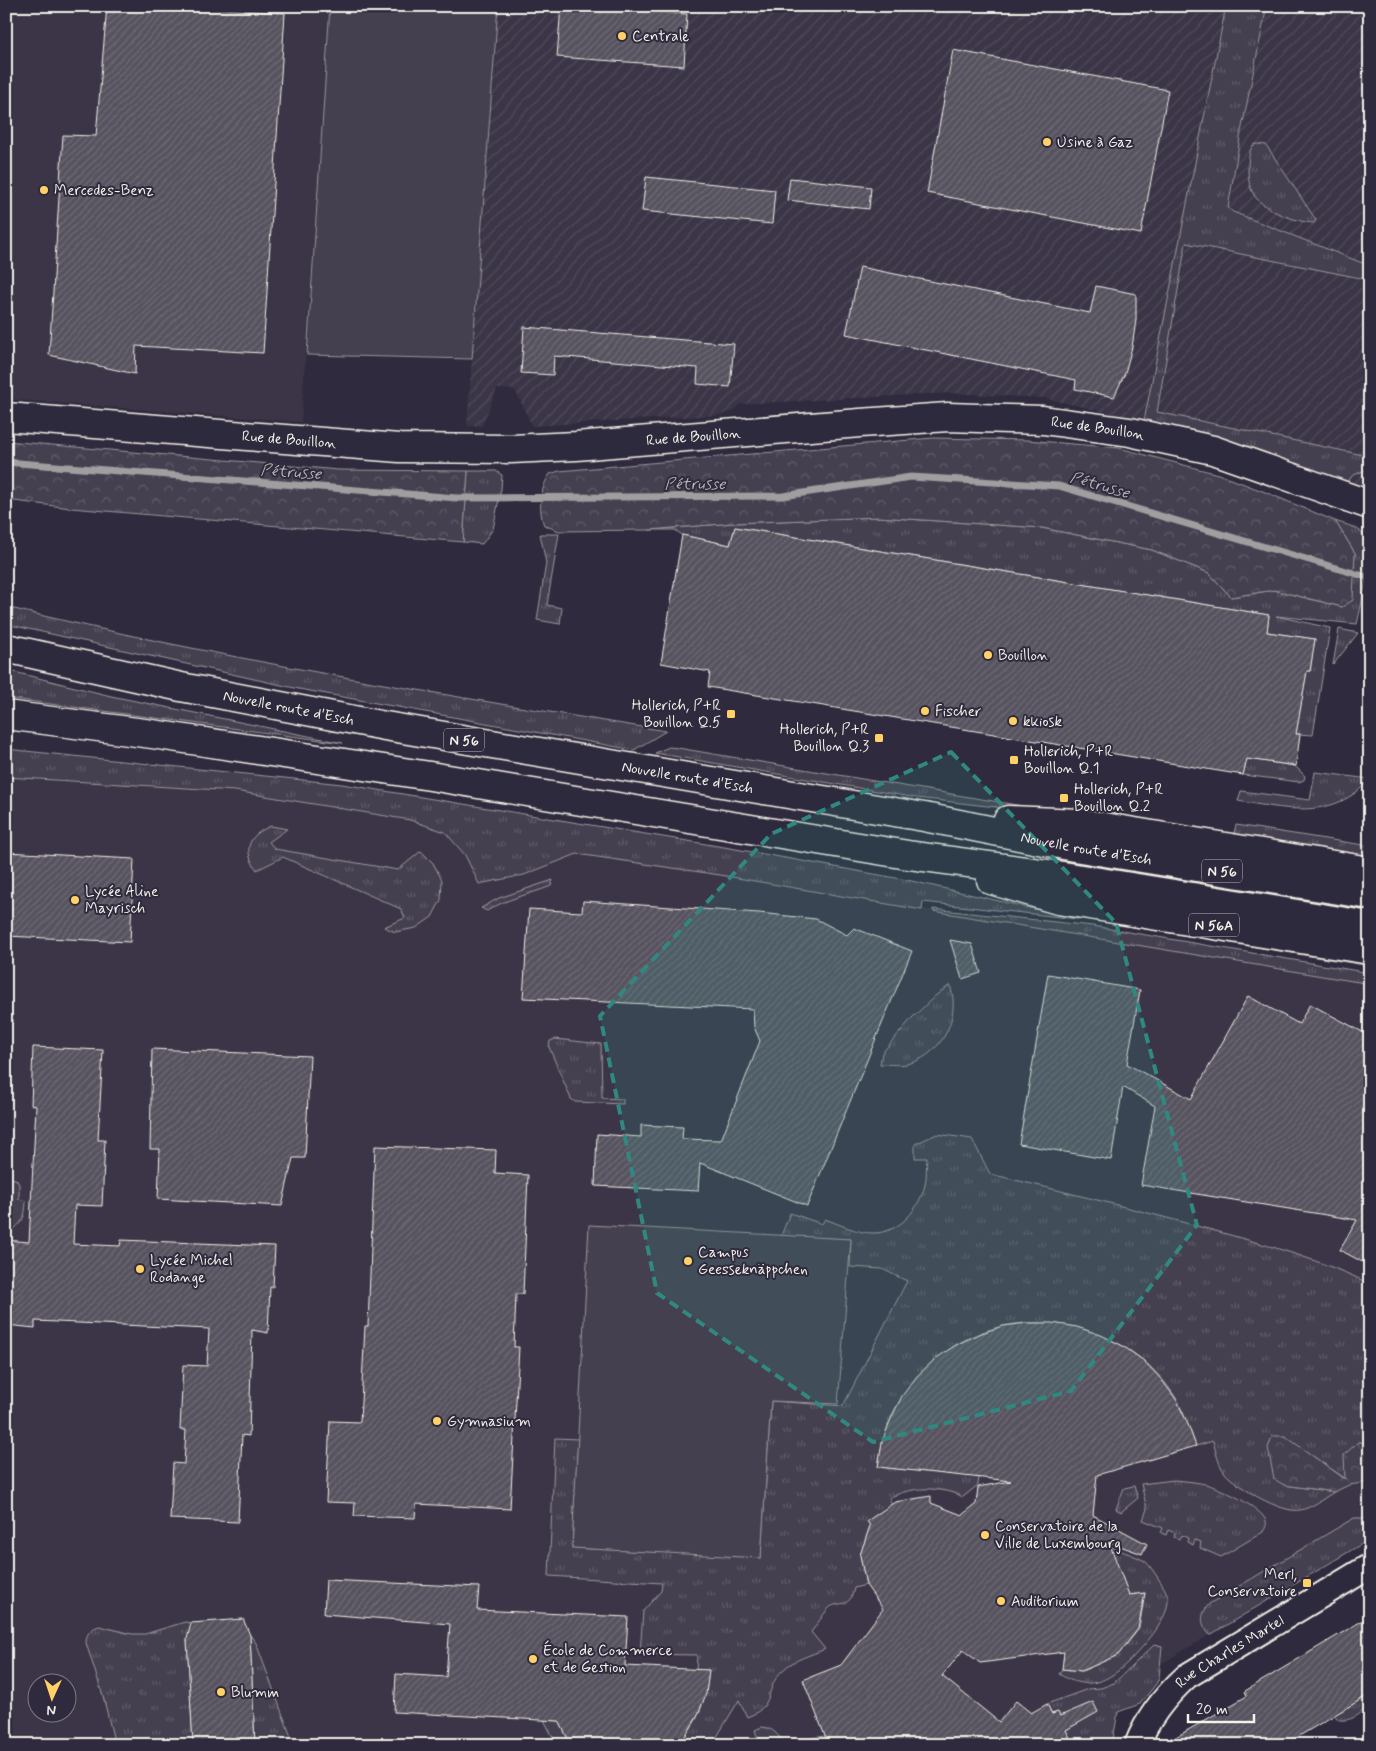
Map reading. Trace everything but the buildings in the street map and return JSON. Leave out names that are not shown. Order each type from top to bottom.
[{"type":"main road","name":"Rue de Bouillon","points":[[6,417],[399,448],[576,446],[938,418],[1043,420],[1130,432],[1212,450],[1370,506]]},
{"type":"main road","name":"Nouvelle route d'Esch","points":[[6,648],[181,687],[385,726],[924,818],[1074,847],[1370,895]]},
{"type":"main road","name":"Nouvelle route d'Esch","points":[[6,715],[343,762],[908,855],[1063,876],[1370,926]]},
{"type":"main road","name":"N 56","points":[[924,818],[1080,823],[1370,871]]},
{"type":"main road","name":"N 56A","points":[[908,855],[1058,900],[1370,950]]},
{"type":"street","name":"Rue Charles Martel","points":[[1136,1745],[1154,1710],[1169,1692],[1187,1676],[1370,1566]]},
{"type":"highlighted area","points":[[951,752],[1116,923],[1197,1225],[1071,1391],[873,1442],[657,1293],[600,1016],[771,834]]},
{"type":"shaded area","points":[[6,6],[330,6],[301,422],[6,399]]},
{"type":"shaded area","points":[[498,6],[1370,6],[1370,489],[1144,421],[1044,398],[949,393],[740,404],[732,412],[720,415],[532,426],[515,390],[497,389],[482,426],[467,426]]},
{"type":"shaded area","name":"Campus Geesseknäppchen","points":[[6,777],[235,791],[410,820],[445,832],[465,855],[479,884],[524,875],[577,854],[720,875],[1370,984],[1370,1539],[1161,1664],[1156,1684],[1140,1704],[1118,1712],[1112,1745],[6,1745]]},
{"type":"green space","points":[[330,6],[498,6],[472,359],[307,355]]},
{"type":"green space","points":[[1226,6],[1267,6],[1241,132],[1228,208],[1233,212],[1370,266],[1370,280],[1186,243],[1157,412],[1368,456],[1370,454],[1370,468],[1352,476],[1347,483],[1144,421]]},
{"type":"green space","points":[[1253,145],[1266,145],[1316,220],[1314,223],[1281,215],[1265,206],[1254,195],[1249,182],[1248,162]]},
{"type":"green space","points":[[933,438],[1027,440],[1119,448],[1218,474],[1265,492],[1335,521],[1355,553],[1353,600],[1342,607],[1274,590],[1231,597],[1209,573],[1152,550],[1042,528],[878,517],[734,523],[649,530],[559,531],[544,525],[542,519],[541,499],[544,486],[550,474],[559,471]]},
{"type":"green space","points":[[6,441],[339,470],[468,471],[463,542],[71,508],[6,500]]},
{"type":"green space","points":[[468,471],[496,471],[502,475],[493,529],[482,544],[463,542]]},
{"type":"green space","points":[[878,517],[1042,528],[1152,550],[1209,573],[1231,597],[1274,590],[1342,607],[1355,553],[1335,521],[1358,529],[1365,539],[1367,549],[1366,575],[1357,624],[1276,616],[1330,628],[1313,735],[1296,734],[1307,671],[1310,671],[1315,639],[1267,632],[1269,615],[735,527],[730,545],[682,535],[675,530],[649,530],[734,523]]},
{"type":"green space","points":[[540,534],[559,534],[547,605],[562,608],[560,624],[537,620],[546,563]]},
{"type":"green space","points":[[6,607],[170,644],[252,660],[418,690],[666,731],[634,750],[299,689],[6,624]]},
{"type":"green space","points":[[1339,629],[1358,633],[1333,665]]},
{"type":"green space","points":[[6,670],[111,696],[343,743],[6,698]]},
{"type":"green space","points":[[669,747],[1100,819],[917,798],[655,753]]},
{"type":"green space","points":[[6,749],[342,784],[730,848],[907,880],[1078,919],[923,902],[922,910],[720,875],[577,854],[524,875],[479,884],[465,855],[445,832],[410,820],[235,791],[6,777]]},
{"type":"green space","points":[[1247,759],[1295,766],[1305,776],[1304,780],[1299,782],[1243,775]]},
{"type":"green space","points":[[1315,772],[1370,779],[1356,792],[1341,801],[1325,807],[1291,809],[1238,801],[1241,791],[1310,800]]},
{"type":"green space","points":[[1236,825],[1370,846],[1370,861],[1252,842],[1234,833]]},
{"type":"green space","points":[[271,826],[287,829],[269,842],[275,849],[398,870],[421,851],[433,863],[442,880],[441,900],[432,917],[416,928],[395,932],[384,927],[405,918],[401,909],[283,857],[257,870],[250,856],[250,844],[257,834]]},
{"type":"green space","points":[[553,880],[551,886],[510,900],[487,911],[481,908],[499,898]]},
{"type":"green space","points":[[933,909],[1093,926],[1370,973],[1370,984],[933,911]]},
{"type":"green space","points":[[1081,912],[1370,959],[1370,966],[1097,921]]},
{"type":"green space","points":[[950,985],[953,997],[951,1021],[947,1032],[940,1042],[932,1051],[911,1063],[899,1065],[880,1064],[882,1053],[912,1018],[935,996]]},
{"type":"green space","points":[[555,1039],[601,1044],[602,1098],[623,1099],[623,1104],[575,1102],[571,1099],[549,1047],[550,1041]]},
{"type":"green space","points":[[937,1134],[972,1139],[990,1174],[1133,1209],[1296,1254],[1352,1275],[1370,1284],[1370,1443],[1358,1442],[1346,1479],[1285,1437],[1284,1485],[1334,1492],[1304,1509],[1292,1510],[1282,1508],[1249,1492],[1231,1479],[1225,1473],[1217,1458],[1213,1441],[1196,1446],[1177,1400],[1158,1375],[1134,1354],[1107,1338],[1077,1328],[1045,1323],[1014,1324],[983,1332],[954,1346],[940,1356],[908,1389],[893,1412],[884,1439],[878,1467],[979,1477],[978,1485],[963,1497],[936,1489],[926,1489],[907,1491],[889,1498],[892,1504],[870,1526],[860,1555],[866,1585],[854,1588],[850,1600],[847,1602],[828,1609],[811,1632],[825,1649],[787,1666],[777,1677],[766,1702],[756,1713],[747,1717],[739,1700],[712,1745],[677,1745],[685,1737],[696,1720],[706,1691],[709,1670],[696,1670],[697,1655],[640,1654],[643,1611],[661,1591],[662,1583],[549,1576],[555,1438],[578,1439],[572,1548],[761,1557],[771,1401],[843,1406],[907,1281],[882,1269],[850,1267],[851,1239],[781,1236],[790,1213],[822,1224],[825,1219],[867,1233],[883,1232],[892,1229],[913,1211],[925,1185],[927,1158],[915,1158],[915,1144]]},
{"type":"green space","points":[[6,1178],[16,1179],[19,1184],[19,1199],[26,1201],[22,1221],[6,1235]]},
{"type":"green space","points":[[589,1225],[851,1239],[838,1404],[771,1401],[761,1558],[572,1548]]},
{"type":"green space","points":[[1272,1436],[1285,1436],[1345,1479],[1344,1455],[1358,1442],[1370,1443],[1370,1482],[1349,1485],[1334,1492],[1284,1485],[1274,1479],[1268,1448]]},
{"type":"green space","points":[[1174,1480],[1196,1482],[1223,1490],[1257,1510],[1266,1521],[1266,1527],[1263,1532],[1221,1557],[1200,1548],[1201,1542],[1195,1540],[1193,1545],[1187,1542],[1188,1538],[1181,1535],[1179,1539],[1174,1537],[1175,1533],[1168,1530],[1166,1535],[1161,1533],[1163,1528],[1143,1520],[1147,1509],[1141,1484]]},
{"type":"green space","points":[[1134,1486],[1138,1498],[1121,1512],[1116,1509],[1124,1488]]},
{"type":"green space","points":[[1354,1518],[1364,1518],[1370,1522],[1370,1539],[1210,1635],[1204,1627],[1202,1620],[1209,1604]]},
{"type":"green space","points":[[1100,1543],[1131,1554],[1146,1562],[1165,1590],[1168,1603],[1164,1616],[1157,1628],[1145,1644],[1117,1672],[1096,1682],[1072,1681],[1059,1674],[1062,1669],[1082,1671],[1118,1655],[1139,1629],[1145,1593],[1129,1595],[1119,1569],[1096,1550]]},
{"type":"green space","points":[[185,1622],[191,1623],[187,1640],[193,1745],[115,1745],[103,1696],[86,1643],[88,1634],[99,1626],[132,1634],[145,1634]]},
{"type":"green space","points":[[250,1635],[256,1643],[294,1745],[255,1745]]},
{"type":"green space","points":[[1155,1644],[1162,1646],[1159,1678],[1140,1704],[1118,1712],[1112,1745],[1061,1745],[1066,1730],[1070,1727],[1064,1714],[1059,1716],[1057,1712],[1052,1714],[1047,1704],[1088,1689],[1101,1688],[1114,1683]]},
{"type":"green space","points":[[1364,1698],[1364,1710],[1356,1717],[1339,1720],[1334,1715]]},
{"type":"green space","points":[[544,1720],[559,1721],[571,1745],[557,1745]]},
{"type":"green space","points":[[762,1727],[772,1730],[784,1742],[825,1736],[830,1745],[760,1745],[755,1730]]},
{"type":"waterway","name":"Pétrusse","points":[[6,462],[457,498],[783,496],[911,477],[1059,486],[1370,578]]},
{"type":"place","name":"Centrale","points":[[622,36]]},
{"type":"place","name":"Usine à Gaz","points":[[1047,142]]},
{"type":"place","name":"Mercedes-Benz","points":[[44,190]]},
{"type":"place","name":"Bouillon","points":[[988,655]]},
{"type":"place","name":"Fischer","points":[[925,711]]},
{"type":"place","name":"Hollerich, P+R Bouillon Q.5","points":[[731,714]]},
{"type":"place","name":"kkiosk","points":[[1013,721]]},
{"type":"place","name":"Hollerich, P+R Bouillon Q.3","points":[[879,738]]},
{"type":"place","name":"Hollerich, P+R Bouillon Q.1","points":[[1014,760]]},
{"type":"place","name":"Hollerich, P+R Bouillon Q.2","points":[[1064,798]]},
{"type":"place","name":"Lycée Aline Mayrisch","points":[[75,900]]},
{"type":"place","name":"Campus Geesseknäppchen","points":[[688,1261]]},
{"type":"place","name":"Lycée Michel Rodange","points":[[140,1269]]},
{"type":"place","name":"Gymnasium","points":[[437,1421]]},
{"type":"place","name":"Conservatoire de la Ville de Luxembourg","points":[[985,1535]]},
{"type":"place","name":"Merl, Conservatoire","points":[[1307,1583]]},
{"type":"place","name":"Auditorium","points":[[1001,1601]]},
{"type":"place","name":"École de Commerce et de Gestion","points":[[533,1659]]},
{"type":"place","name":"Blumm","points":[[221,1692]]}]
